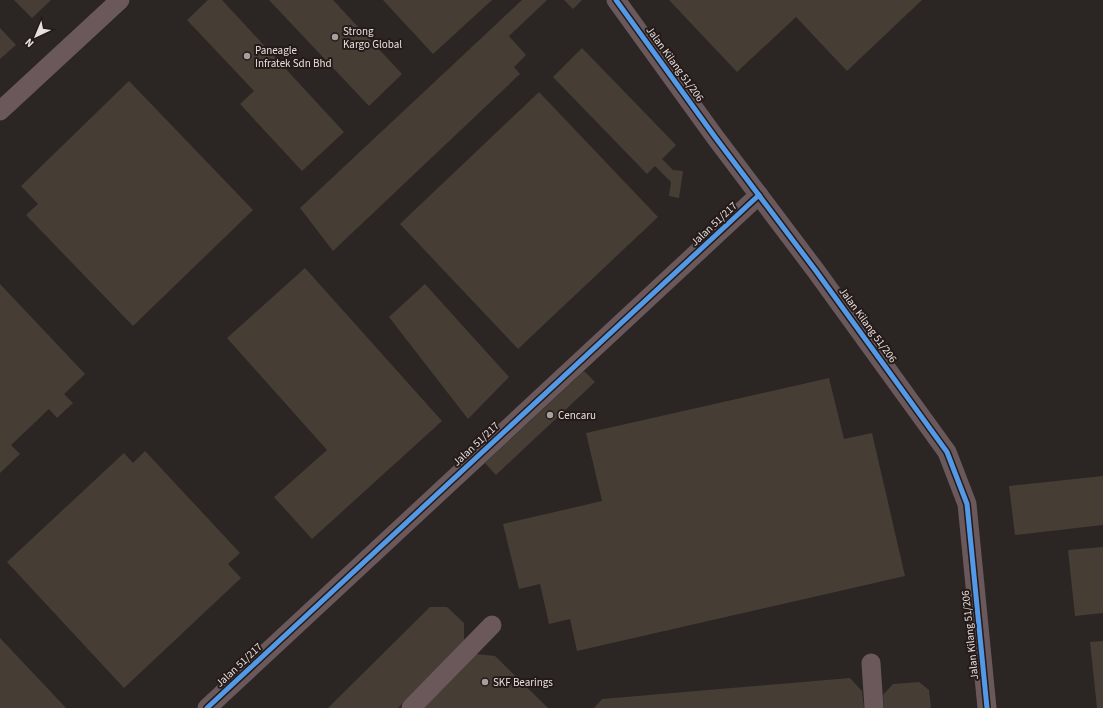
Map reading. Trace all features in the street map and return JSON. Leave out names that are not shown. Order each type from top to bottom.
[{"type":"street","points":[[0,111],[120,0]]},
{"type":"street","name":"Jalan Kilang 51/206","points":[[616,0],[715,137],[816,271],[947,452],[966,504],[987,708]]},
{"type":"street","name":"Jalan 51/217","points":[[207,708],[759,195]]},
{"type":"street","points":[[411,708],[492,625]]},
{"type":"street","points":[[871,663],[874,708]]},
{"type":"building","points":[[14,0],[51,0],[32,18]]},
{"type":"building","name":"Paneagle Infratek Sdn Bhd","points":[[208,0],[222,0],[344,132],[302,171],[240,104],[254,91],[187,20]]},
{"type":"building","name":"Strong Kargo Global","points":[[269,0],[333,0],[402,74],[369,106]]},
{"type":"building","name":"Strong Kargo Global","points":[[383,0],[492,0],[433,54]]},
{"type":"building","points":[[522,0],[547,0],[509,36],[526,55],[514,67],[520,74],[333,251],[300,208]]},
{"type":"building","points":[[564,0],[582,0],[573,9]]},
{"type":"building","points":[[669,0],[922,0],[847,71],[796,17],[737,72]]},
{"type":"building","points":[[0,28],[16,45],[0,59]]},
{"type":"building","points":[[582,48],[676,145],[662,159],[673,170],[683,171],[679,198],[669,196],[671,182],[655,166],[647,174],[553,77]]},
{"type":"building","points":[[129,81],[253,210],[133,326],[26,215],[38,204],[21,186]]},
{"type":"building","points":[[539,92],[658,217],[518,349],[400,224]]},
{"type":"building","points":[[305,268],[442,421],[312,539],[274,497],[327,450],[227,338]]},
{"type":"building","points":[[0,284],[85,374],[64,394],[73,403],[57,418],[49,409],[11,445],[20,454],[0,473]]},
{"type":"building","points":[[425,284],[509,377],[468,419],[389,317]]},
{"type":"building","points":[[584,371],[595,382],[496,475],[485,463]]},
{"type":"building","points":[[829,378],[844,439],[872,433],[905,576],[577,651],[570,619],[549,624],[540,584],[519,589],[503,524],[602,501],[586,433]]},
{"type":"building","points":[[145,451],[240,553],[228,564],[241,578],[124,688],[7,562],[124,453],[133,463]]},
{"type":"building","points":[[1103,476],[1103,525],[1015,535],[1009,486]]},
{"type":"building","points":[[1103,547],[1103,613],[1075,616],[1068,550]]},
{"type":"building","points":[[430,607],[447,607],[464,623],[464,641],[398,708],[328,708]]},
{"type":"building","points":[[0,638],[66,708],[0,708]]},
{"type":"building","points":[[1103,641],[1103,708],[1097,708],[1090,642]]},
{"type":"building","name":"SKF Bearings","points":[[476,654],[495,656],[548,708],[422,708]]},
{"type":"building","points":[[850,678],[862,691],[864,708],[594,708],[602,699]]},
{"type":"building","points":[[919,682],[929,690],[931,708],[884,708],[883,695],[893,684]]},
{"type":"cycle path","points":[[616,0],[715,137],[816,271],[947,452],[967,504],[987,708]]},
{"type":"cycle path","points":[[207,708],[759,195]]},
{"type":"place","name":"Strong Kargo Global","points":[[335,37]]},
{"type":"place","name":"Paneagle Infratek Sdn Bhd","points":[[247,56]]},
{"type":"place","name":"Cencaru","points":[[550,415]]},
{"type":"place","name":"SKF Bearings","points":[[485,682]]}]
